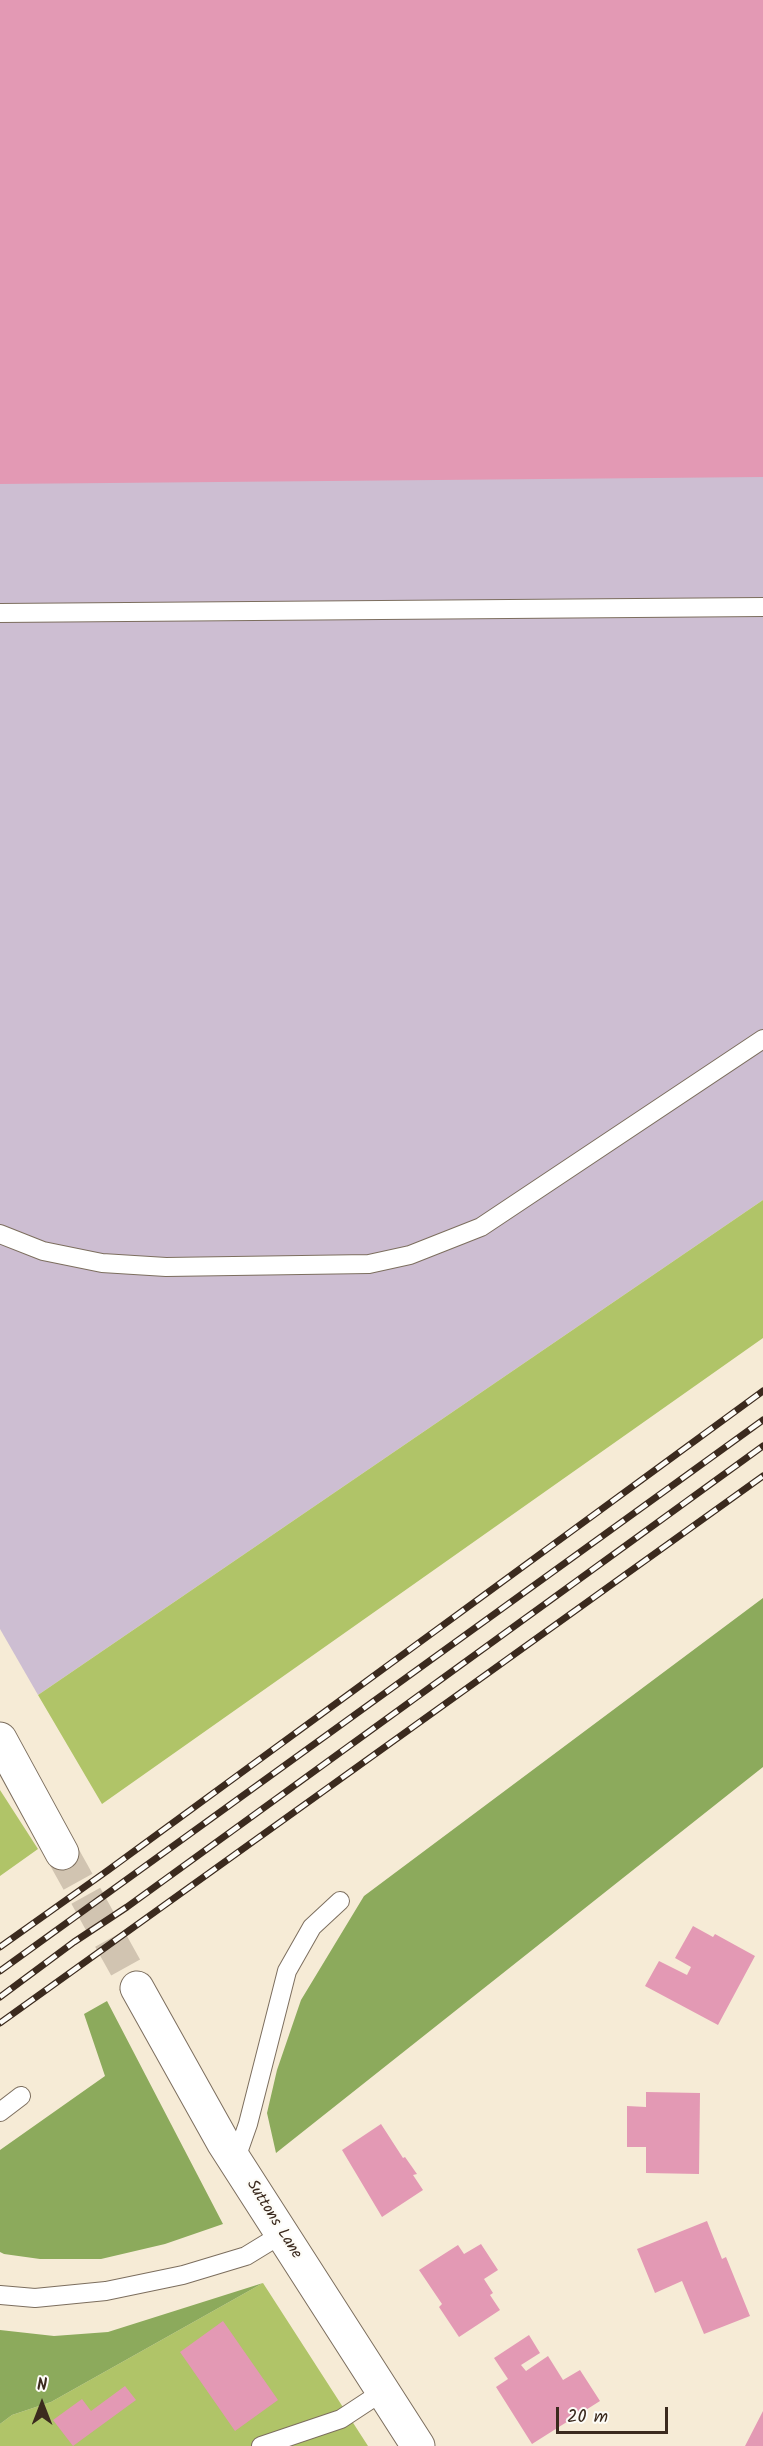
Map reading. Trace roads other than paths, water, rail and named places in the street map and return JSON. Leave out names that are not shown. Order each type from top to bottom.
[{"type":"street","points":[[0,1739],[62,1853]]},
{"type":"street","name":"Suttons Lane","points":[[137,1988],[236,2161],[418,2446]]},
{"type":"lane","points":[[0,612],[763,608]]},
{"type":"lane","points":[[0,1234],[43,1251],[102,1263],[166,1267],[369,1264],[410,1255],[481,1227],[763,1039]]},
{"type":"lane","points":[[236,2161],[248,2124],[287,1971],[312,1927],[340,1900]]},
{"type":"lane","points":[[0,2112],[21,2096]]},
{"type":"lane","points":[[0,2295],[35,2298],[106,2291],[183,2275],[246,2256],[282,2234]]},
{"type":"lane","points":[[261,2446],[341,2419],[382,2392]]},
{"type":"tunnel","points":[[62,1853],[137,1988]]},
{"type":"railway","points":[[0,1947],[763,1391]]},
{"type":"railway","points":[[0,1971],[763,1420]]},
{"type":"railway","points":[[0,1997],[763,1446]]},
{"type":"railway","points":[[0,2023],[763,1476]]}]
